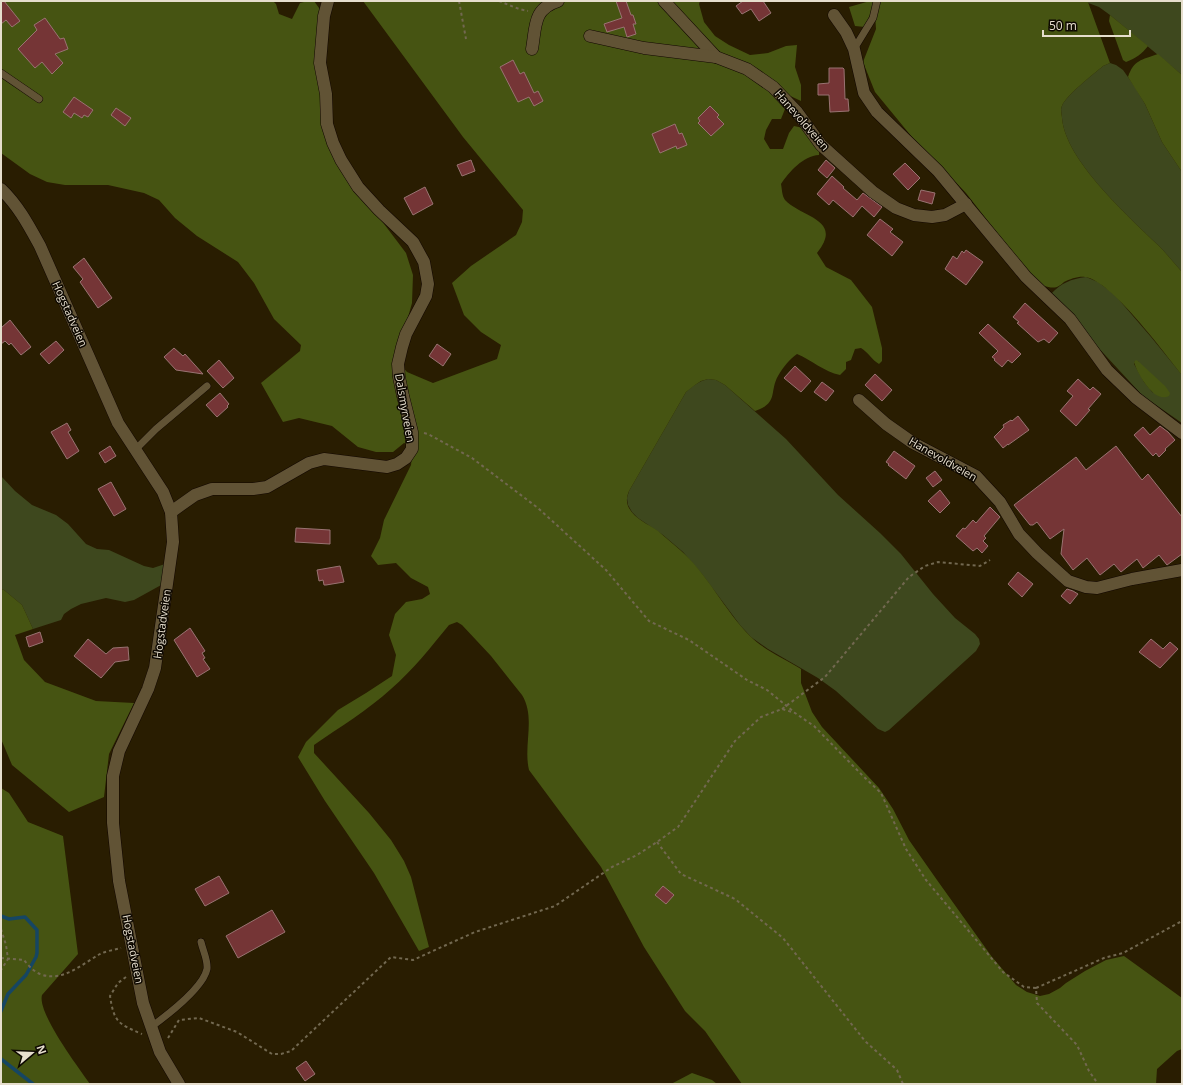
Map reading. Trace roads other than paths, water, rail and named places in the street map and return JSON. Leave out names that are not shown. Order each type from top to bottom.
[{"type":"street","name":"Dalsmyrveien","points":[[171,512],[195,495],[212,488],[253,489],[267,487],[309,463],[324,458],[377,467],[387,467],[397,464],[406,458],[412,449],[412,432],[401,390],[398,364],[406,334],[426,296],[428,284],[424,262],[413,242],[358,187],[341,160],[333,143],[327,124],[326,94],[320,63],[324,16],[328,1]]},
{"type":"street","points":[[532,49],[538,14],[547,4],[558,1]]},
{"type":"street","name":"Hanevoldveien","points":[[664,1],[716,57]]},
{"type":"street","points":[[834,15],[846,32],[854,49],[864,93],[876,112],[938,171],[1026,277],[1070,319],[1107,370],[1136,398],[1182,433]]},
{"type":"street","name":"Hanevoldveien","points":[[590,36],[644,48],[716,57],[747,69],[774,87],[796,112],[821,145],[873,192],[896,208],[914,215],[932,217],[945,215],[966,204]]},
{"type":"street","name":"Hogstadveien","points":[[1,189],[10,198],[28,223],[40,246],[118,422],[163,492],[171,512],[173,542],[155,668],[148,689],[119,751],[113,776],[113,823],[118,874],[143,1003],[160,1052],[179,1084]]},
{"type":"street","name":"Hanevoldveien","points":[[859,400],[886,424],[913,443],[976,476],[1000,502],[1019,534],[1037,553],[1068,580],[1086,587],[1097,588],[1132,579],[1182,570]]},
{"type":"lane","points":[[854,49],[873,18],[877,1]]},
{"type":"lane","points":[[1,73],[39,99]]},
{"type":"lane","points":[[135,450],[207,386]]},
{"type":"lane","points":[[151,1027],[188,996],[203,979],[207,963],[201,942]]},
{"type":"waterway","points":[[1,916],[9,919],[25,917],[37,930],[36,957],[26,975],[8,994],[1,1011]]},
{"type":"waterway","points":[[1,1059],[33,1084]]}]
